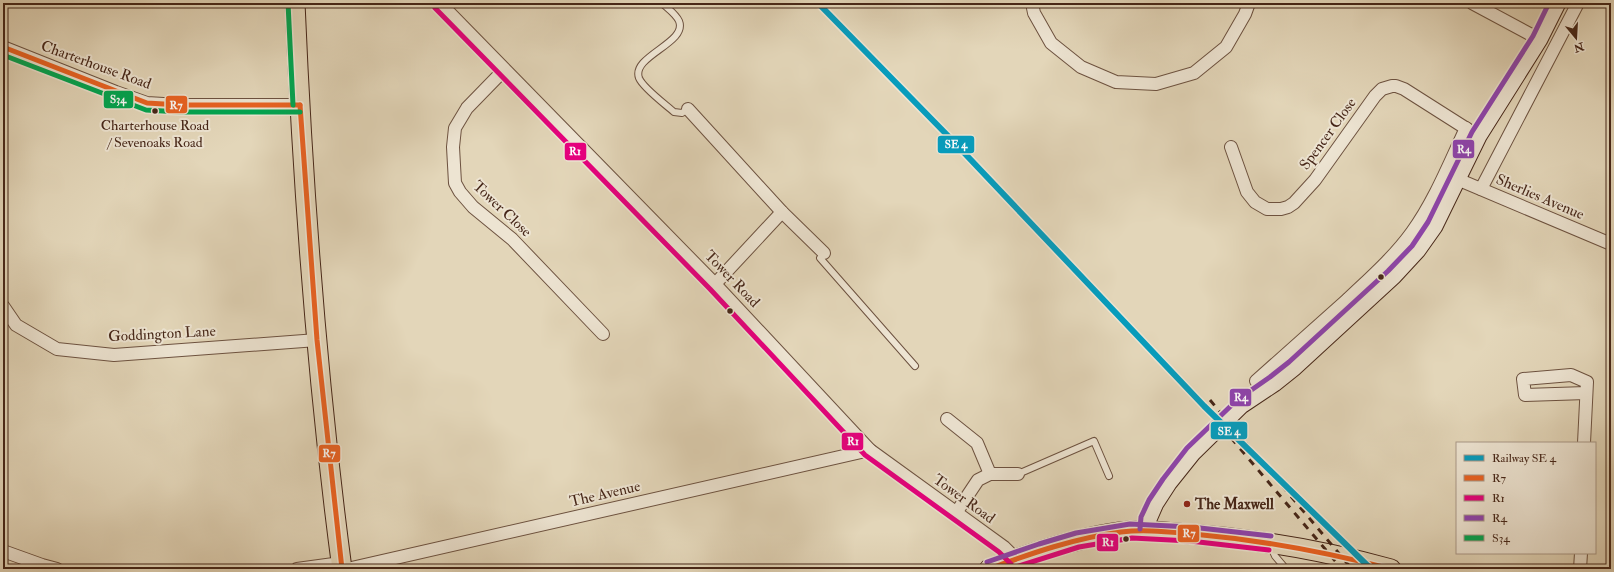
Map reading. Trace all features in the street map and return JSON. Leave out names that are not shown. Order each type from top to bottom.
[{"type":"main road","points":[[295,3],[300,105],[316,340],[344,567]]},
{"type":"main road","points":[[993,568],[1016,559],[1072,542],[1108,534],[1147,530],[1220,536],[1270,543],[1324,553],[1391,569]]},
{"type":"street","name":"Tower Road","points":[[440,3],[715,284],[870,450],[1004,547],[1016,559]]},
{"type":"street","points":[[1032,3],[1034,13],[1051,42],[1081,67],[1116,82],[1156,84],[1194,73],[1226,47],[1245,14],[1249,3]]},
{"type":"street","points":[[1472,3],[1539,39]]},
{"type":"street","points":[[1147,530],[1148,519],[1153,508],[1168,483],[1192,453],[1241,405],[1283,377],[1352,304],[1413,232],[1472,132],[1539,39],[1557,3]]},
{"type":"street","points":[[1481,189],[1578,3]]},
{"type":"street","name":"Charterhouse Road","points":[[3,47],[147,103],[180,105],[300,105]]},
{"type":"street","name":"Tower Close","points":[[504,70],[467,108],[455,128],[453,147],[455,183],[460,192],[473,207],[512,239],[603,334]]},
{"type":"street","name":"Spencer Close","points":[[1231,147],[1250,197],[1261,206],[1274,210],[1288,207],[1300,197],[1334,154],[1375,96],[1387,87],[1396,86],[1404,89],[1472,132]]},
{"type":"street","points":[[688,110],[782,212],[824,253]]},
{"type":"street","points":[[1256,381],[1352,304],[1403,267],[1418,250],[1434,226],[1457,179],[1472,132]]},
{"type":"street","name":"Sherlies Avenue","points":[[1457,179],[1611,244]]},
{"type":"street","points":[[715,284],[782,212]]},
{"type":"street","name":"Goddington Lane","points":[[3,306],[16,325],[57,349],[114,355],[316,340]]},
{"type":"street","points":[[1584,442],[1586,393],[1588,382],[1571,376],[1523,379],[1525,396],[1586,393]]},
{"type":"street","points":[[947,419],[977,443],[990,474]]},
{"type":"street","name":"The Avenue","points":[[297,569],[344,567],[870,450]]},
{"type":"street","points":[[956,513],[978,480],[990,474],[1018,474]]},
{"type":"street","points":[[3,551],[57,569]]},
{"type":"street","points":[[1580,569],[1581,554]]},
{"type":"lane","points":[[662,3],[678,19],[680,29],[678,34],[657,51],[640,68],[638,73],[639,78],[643,84],[674,112],[682,113],[688,110]]},
{"type":"lane","points":[[824,253],[820,258],[915,366]]},
{"type":"lane","points":[[1018,474],[1094,441],[1109,476]]},
{"type":"lane","points":[[1270,543],[1275,556],[1286,569]]},
{"type":"railway","points":[[1210,400],[1352,569]]},
{"type":"railway","points":[[1204,406],[1342,569]]},
{"type":"transit line","name":"S34","points":[[288,3],[293,105]]},
{"type":"transit line","points":[[818,3],[952,140],[1204,406],[1371,569]]},
{"type":"transit line","name":"R4","points":[[1140,529],[1141,517],[1149,500],[1187,448],[1237,400],[1289,362],[1388,271],[1412,246],[1428,222],[1472,132],[1533,36],[1549,3]]},
{"type":"transit line","name":"R1","points":[[435,8],[710,289],[865,455],[999,552],[1011,564]]},
{"type":"transit line","name":"R7","points":[[3,47],[147,103],[180,105],[300,105]]},
{"type":"transit line","name":"S34","points":[[3,55],[146,110],[180,112],[300,112]]},
{"type":"transit line","name":"R7","points":[[300,105],[317,340],[342,569]]},
{"type":"transit line","name":"R4","points":[[987,562],[1076,533],[1130,524],[1191,527],[1271,536]]},
{"type":"transit line","name":"R7","points":[[989,569],[1070,542],[1121,532],[1139,531],[1193,534],[1268,543],[1342,557],[1391,569]]},
{"type":"transit line","name":"R1","points":[[1009,569],[1079,547],[1132,538],[1190,541],[1269,550]]},
{"type":"place","name":"Charterhouse Road / Sevenoaks Road","points":[[155,111]]},
{"type":"place","name":"The Maxwell","points":[[1187,504]]}]
